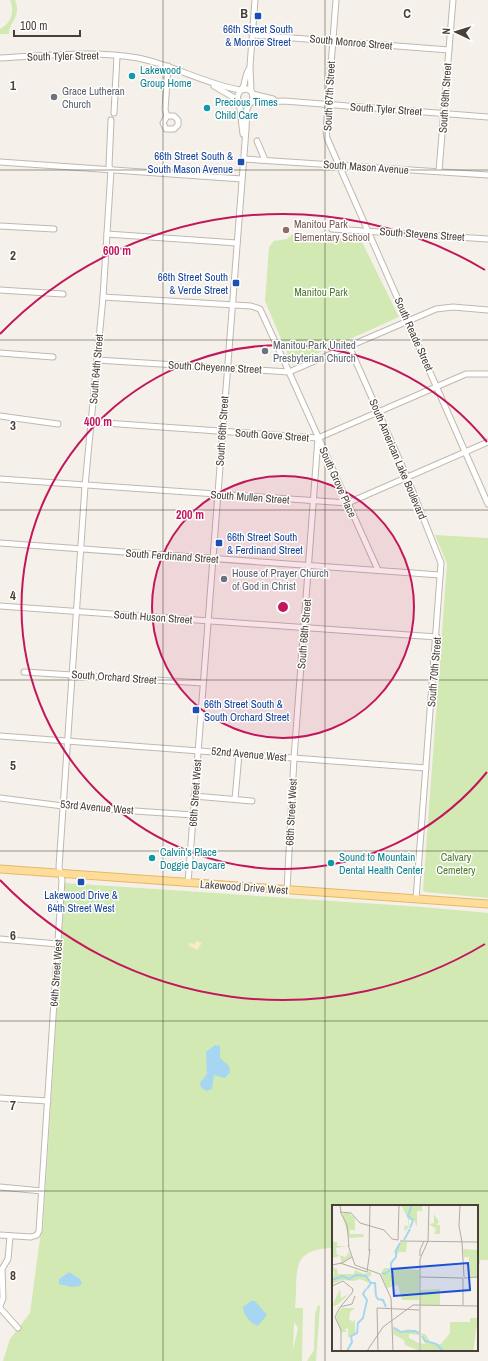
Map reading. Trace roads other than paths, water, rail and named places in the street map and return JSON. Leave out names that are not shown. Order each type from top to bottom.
[{"type":"main road","name":"Lakewood Drive West","points":[[0,869],[488,904]]},
{"type":"street","points":[[250,66],[238,94],[238,101],[244,104],[251,102],[252,93],[250,66],[255,0]]},
{"type":"street","name":"South 67th Street","points":[[336,0],[326,133],[339,165]]},
{"type":"street","name":"South 69th Street","points":[[439,172],[453,0]]},
{"type":"street","name":"South Monroe Street","points":[[253,34],[449,50]]},
{"type":"street","name":"South Tyler Street","points":[[0,58],[80,55],[137,58],[168,66],[195,77],[231,94],[238,101]]},
{"type":"street","points":[[114,113],[116,56]]},
{"type":"street","points":[[168,66],[165,110],[168,116]]},
{"type":"street","name":"South Tyler Street","points":[[195,77],[240,90]]},
{"type":"street","points":[[240,90],[247,89],[252,93]]},
{"type":"street","name":"South Tyler Street","points":[[252,93],[284,101]]},
{"type":"street","name":"South 66th Street","points":[[238,101],[242,116],[244,159]]},
{"type":"street","name":"South Tyler Street","points":[[251,102],[284,101],[488,117]]},
{"type":"street","name":"South 66th Street","points":[[202,702],[247,110],[251,102]]},
{"type":"street","name":"South 64th Street","points":[[69,714],[85,486],[103,297],[111,170],[109,166],[112,120]]},
{"type":"street","points":[[257,141],[265,160]]},
{"type":"street","name":"South Mason Avenue","points":[[244,159],[488,175]]},
{"type":"street","points":[[0,162],[242,179]]},
{"type":"street","name":"South Reade Street","points":[[339,165],[488,504]]},
{"type":"street","points":[[0,226],[54,230]]},
{"type":"street","name":"South Stevens Street","points":[[332,229],[367,230],[488,239]]},
{"type":"street","points":[[107,234],[237,242]]},
{"type":"street","points":[[0,290],[63,294]]},
{"type":"street","points":[[103,297],[232,306]]},
{"type":"street","name":"South Grove Place","points":[[232,306],[258,308],[262,312],[378,570]]},
{"type":"street","name":"South Cheyenne Street","points":[[97,360],[289,372],[408,320],[441,308],[488,310]]},
{"type":"street","name":"South American Lake Boulevard","points":[[349,346],[407,477],[440,560],[440,575]]},
{"type":"street","points":[[0,353],[53,357]]},
{"type":"street","name":"South Gove Street","points":[[91,422],[318,438],[466,374],[488,374]]},
{"type":"street","points":[[0,416],[58,424]]},
{"type":"street","name":"South 68th Street","points":[[298,710],[310,565],[318,438]]},
{"type":"street","name":"South Mullen Street","points":[[0,479],[348,503],[488,442]]},
{"type":"street","name":"South Ferdinand Street","points":[[0,544],[440,575]]},
{"type":"street","name":"South 70th Street","points":[[416,899],[437,637],[440,575]]},
{"type":"street","name":"South Huson Street","points":[[0,606],[437,637]]},
{"type":"street","name":"South Orchard Street","points":[[24,672],[203,683]]},
{"type":"street","name":"66th Street West","points":[[188,883],[202,702]]},
{"type":"street","name":"68th Street West","points":[[287,890],[298,710]]},
{"type":"street","name":"64th Street West","points":[[10,1236],[31,1238],[37,1236],[39,1231],[62,880],[59,867],[69,714]]},
{"type":"street","name":"52nd Avenue West","points":[[0,736],[426,768]]},
{"type":"street","points":[[235,799],[239,754]]},
{"type":"street","points":[[194,796],[252,800]]},
{"type":"street","name":"53rd Avenue West","points":[[0,798],[63,806],[193,815]]},
{"type":"street","points":[[0,939],[58,944]]},
{"type":"street","points":[[0,1098],[48,1101]]},
{"type":"street","points":[[0,1188],[42,1191]]},
{"type":"street","points":[[0,1235],[10,1236],[8,1259],[1,1269],[3,1298],[0,1307],[18,1328]]},
{"type":"water","points":[[215,1045],[220,1046],[220,1058],[229,1066],[230,1072],[225,1078],[214,1075],[212,1089],[206,1091],[201,1087],[200,1083],[207,1074],[206,1052]]},
{"type":"water","points":[[69,1272],[80,1279],[82,1283],[80,1286],[72,1287],[59,1284],[59,1279]]},
{"type":"water","points":[[251,1301],[255,1301],[267,1315],[258,1326],[248,1319],[243,1310],[243,1307]]},
{"type":"place","name":"66th Street South & Monroe Street","points":[[258,16]]},
{"type":"place","name":"Lakewood Group Home","points":[[132,76]]},
{"type":"place","name":"Grace Lutheran Church","points":[[54,97]]},
{"type":"place","name":"Precious Times Child Care","points":[[207,108]]},
{"type":"place","name":"66th Street South & South Mason Avenue","points":[[241,162]]},
{"type":"place","name":"Manitou Park Elementary School","points":[[286,230]]},
{"type":"place","name":"66th Street South & Verde Street","points":[[236,283]]},
{"type":"place","name":"Manitou Park United Presbyterian Church","points":[[265,351]]},
{"type":"place","name":"66th Street South & Ferdinand Street","points":[[219,543]]},
{"type":"place","name":"House of Prayer Church of God in Christ","points":[[224,579]]},
{"type":"place","name":"66th Street South & South Orchard Street","points":[[196,710]]},
{"type":"place","name":"Calvin's Place Doggie Daycare","points":[[152,858]]},
{"type":"place","name":"Sound to Mountain Dental Health Center","points":[[331,863]]},
{"type":"place","name":"Lakewood Drive & 64th Street West","points":[[81,882]]},
{"type":"park label","name":"Manitou Park","points":[[321,292]]},
{"type":"park label","name":"Calvary Cemetery","points":[[456,863]]}]
